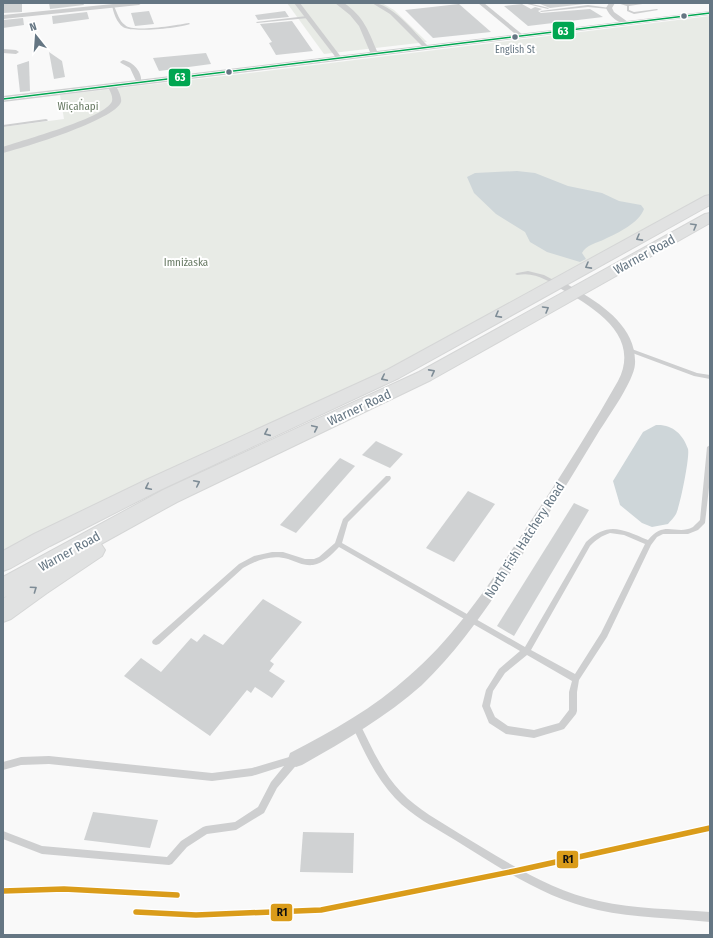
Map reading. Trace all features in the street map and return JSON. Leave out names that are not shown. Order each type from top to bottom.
[{"type":"highway","name":"Warner Road","points":[[3,562],[153,484],[392,374],[710,199]]},
{"type":"highway","name":"Warner Road","points":[[3,588],[170,496],[425,376],[710,217]]},
{"type":"highway","points":[[3,612],[170,496]]},
{"type":"street","points":[[3,17],[113,4],[139,3]]},
{"type":"street","points":[[297,3],[339,58]]},
{"type":"street","points":[[339,3],[348,9],[360,22],[368,35],[372,50],[375,54]]},
{"type":"street","points":[[375,3],[392,13],[426,47]]},
{"type":"street","points":[[481,3],[521,36]]},
{"type":"street","points":[[611,5],[611,13],[626,23]]},
{"type":"street","points":[[3,98],[710,13]]},
{"type":"street","points":[[3,51],[16,52]]},
{"type":"street","points":[[123,62],[127,62],[132,66],[139,82]]},
{"type":"street","points":[[3,150],[90,120],[109,111],[116,104],[112,86]]},
{"type":"street","name":"North Fish Hatchery Road","points":[[296,759],[318,748],[390,700],[414,681],[443,652],[470,620],[523,544],[618,391],[630,364],[626,338],[607,315],[557,283]]},
{"type":"lane","points":[[481,3],[486,3]]},
{"type":"lane","points":[[524,3],[553,9]]},
{"type":"lane","points":[[618,3],[628,5],[648,3]]},
{"type":"lane","points":[[113,4],[123,26],[127,28],[145,29],[190,24]]},
{"type":"lane","points":[[541,11],[611,5]]},
{"type":"lane","points":[[628,5],[628,10],[634,13],[657,10]]},
{"type":"lane","points":[[258,22],[308,17]]},
{"type":"lane","points":[[3,126],[46,120]]},
{"type":"lane","points":[[517,274],[523,272],[536,273],[557,283]]},
{"type":"lane","points":[[629,350],[696,375],[710,377]]},
{"type":"lane","points":[[649,543],[619,531],[608,530],[596,535],[588,544],[526,651],[502,671],[490,690],[486,706],[492,720],[506,730],[534,734],[561,726],[573,711],[573,692],[576,679],[604,635],[653,536],[668,530],[684,533],[696,529],[703,521],[710,447]]},
{"type":"lane","points":[[156,642],[242,566],[255,558],[271,555],[283,555],[301,562],[319,560],[338,544],[345,521],[388,478]]},
{"type":"lane","points":[[338,544],[576,679]]},
{"type":"lane","points":[[355,724],[376,764],[398,795],[422,815],[514,871],[557,892],[584,902],[619,909],[710,917]]},
{"type":"lane","points":[[3,766],[21,761],[49,760],[212,777],[252,772],[296,759]]},
{"type":"lane","points":[[3,835],[42,850],[169,861],[184,844],[206,830],[236,826],[261,810],[274,785],[296,759]]},
{"type":"green space","points":[[287,3],[382,3],[394,10],[427,42],[324,54]]},
{"type":"green space","name":"Wic̣aḣapi","points":[[710,16],[710,195],[388,370],[3,555],[3,127],[64,119],[60,95]]},
{"type":"shaded area","points":[[517,171],[535,173],[568,186],[602,193],[619,201],[641,205],[644,209],[638,219],[628,227],[586,248],[582,253],[586,259],[580,262],[547,252],[530,242],[525,232],[496,214],[474,193],[467,177],[475,173]]},
{"type":"shaded area","points":[[656,425],[672,428],[680,435],[688,449],[688,461],[680,502],[676,514],[668,524],[652,527],[642,523],[620,505],[613,481],[643,432]]},
{"type":"building","points":[[22,3],[22,12],[3,13],[3,4]]},
{"type":"building","points":[[49,3],[83,3],[84,5],[50,9]]},
{"type":"building","points":[[459,4],[491,32],[433,38],[405,10]]},
{"type":"building","points":[[522,4],[531,9],[535,7],[542,9],[538,11],[541,13],[590,9],[603,17],[528,26],[504,6]]},
{"type":"building","points":[[540,4],[584,4],[550,8]]},
{"type":"building","points":[[149,11],[154,24],[135,26],[131,13]]},
{"type":"building","points":[[285,11],[289,17],[258,20],[255,15]]},
{"type":"building","points":[[87,12],[89,19],[53,24],[52,16]]},
{"type":"building","points":[[23,18],[24,25],[3,28],[3,20]]},
{"type":"building","points":[[292,21],[313,51],[276,55],[269,43],[272,42],[260,24]]},
{"type":"building","points":[[49,52],[62,61],[65,77],[54,79]]},
{"type":"building","points":[[206,53],[211,64],[159,71],[153,58]]},
{"type":"building","points":[[29,61],[30,91],[20,92],[17,65]]},
{"type":"building","points":[[376,441],[403,454],[390,468],[362,455]]},
{"type":"building","points":[[340,458],[355,466],[296,533],[280,525]]},
{"type":"building","points":[[468,491],[495,504],[454,562],[426,548]]},
{"type":"building","points":[[574,503],[589,510],[514,636],[497,626]]},
{"type":"building","points":[[263,599],[302,622],[270,661],[274,664],[269,671],[285,681],[272,698],[255,687],[251,693],[247,690],[210,736],[124,676],[141,658],[161,672],[191,638],[197,642],[204,634],[223,645]]},
{"type":"building","points":[[93,812],[158,820],[150,848],[84,840]]},
{"type":"building","points":[[303,832],[354,833],[353,873],[300,872]]},
{"type":"transit line","name":"63","points":[[3,99],[710,13]]},
{"type":"transit line","name":"R1","points":[[136,912],[196,915],[321,910],[515,871],[710,828]]},
{"type":"transit line","name":"R1","points":[[3,891],[64,889],[177,895]]},
{"type":"place","name":"English St","points":[[515,37]]},
{"type":"park label","name":"Imniżaska","points":[[186,262]]}]
